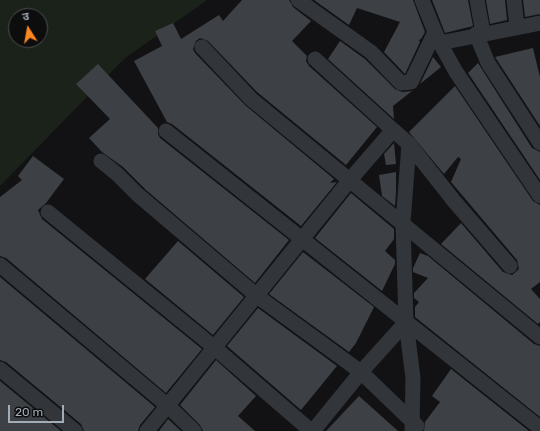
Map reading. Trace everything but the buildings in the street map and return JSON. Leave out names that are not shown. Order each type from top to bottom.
[{"type":"street","points":[[298,0],[371,52],[401,83],[411,82],[438,37],[431,0]]},
{"type":"street","points":[[422,0],[438,37],[456,72],[540,196]]},
{"type":"street","points":[[477,0],[480,34],[488,63],[540,143]]},
{"type":"street","points":[[514,0],[517,27]]},
{"type":"street","points":[[438,37],[480,34],[540,23]]},
{"type":"street","points":[[202,47],[250,99],[349,181],[403,223],[540,337]]},
{"type":"street","points":[[315,59],[409,144],[510,266]]},
{"type":"street","points":[[147,431],[349,181],[393,130]]},
{"type":"street","points":[[166,131],[540,428]]},
{"type":"street","points":[[409,144],[403,223],[406,322],[413,378],[416,429]]},
{"type":"street","points":[[101,161],[117,174],[137,194],[257,296],[361,372],[416,429]]},
{"type":"street","points":[[48,212],[215,348],[312,431],[361,372],[406,322]]},
{"type":"street","points":[[0,264],[168,406],[194,431]]},
{"type":"street","points":[[0,369],[76,431]]},
{"type":"shaded area","points":[[0,0],[207,0],[124,59],[0,186]]}]
